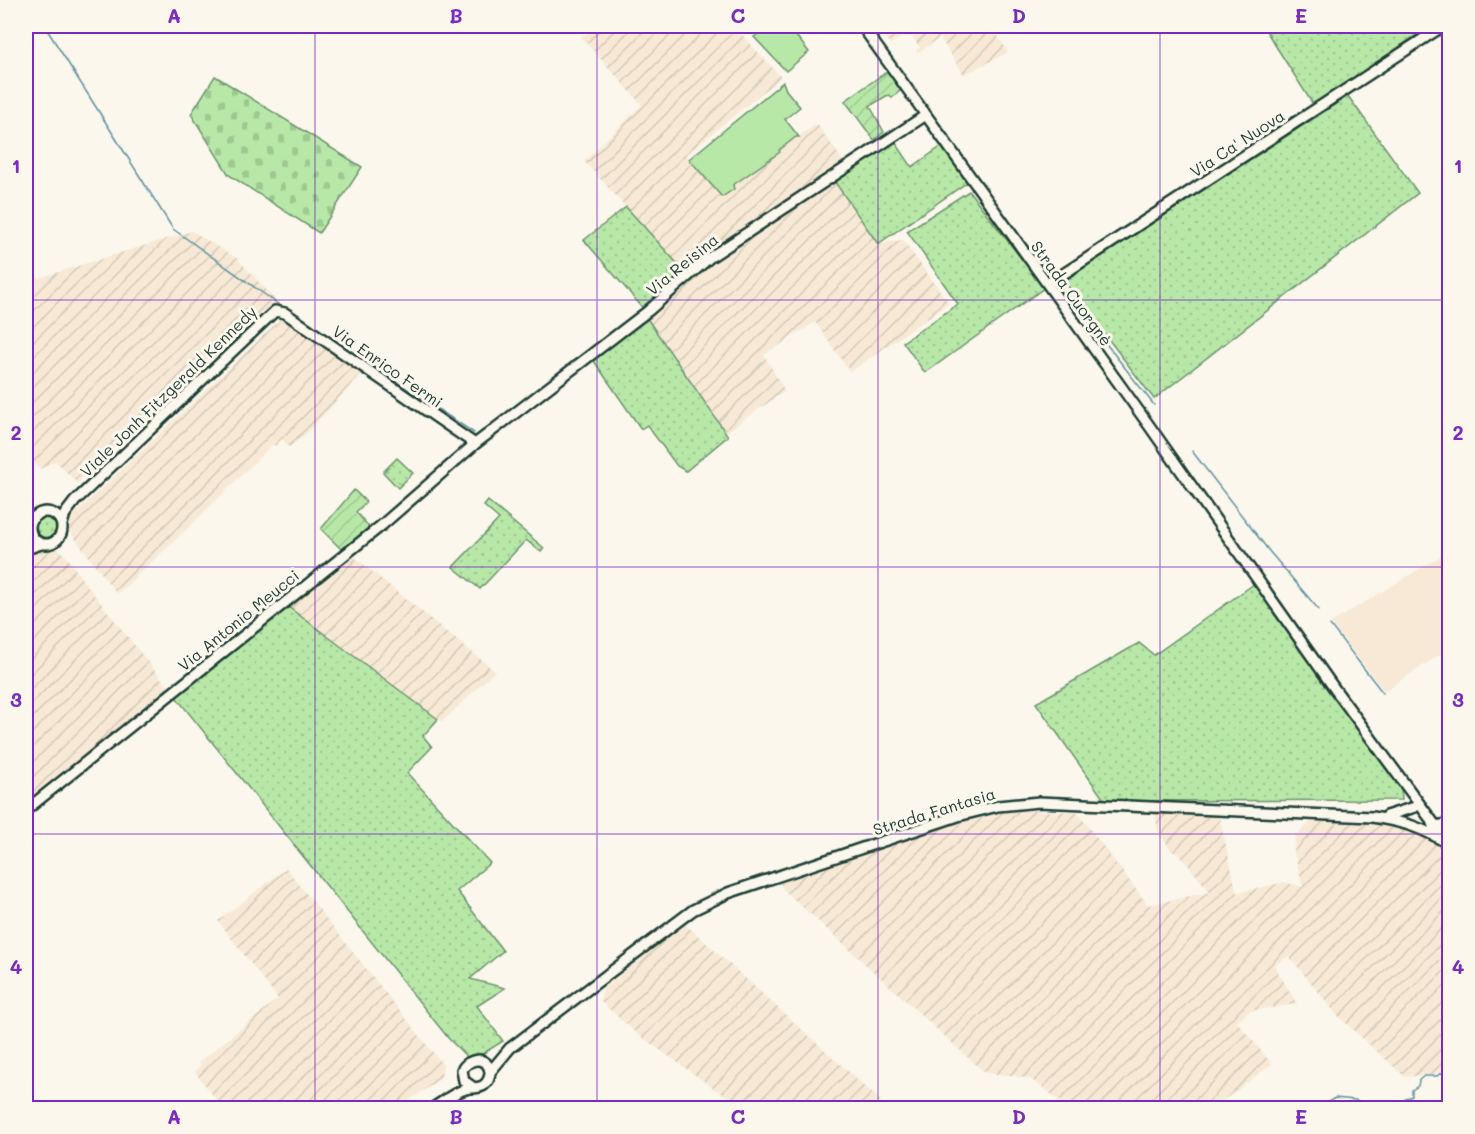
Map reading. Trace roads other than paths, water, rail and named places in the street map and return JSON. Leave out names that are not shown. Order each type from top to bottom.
[{"type":"street","name":"Strada Cuorgnè","points":[[862,26],[1334,688],[1347,703],[1417,805],[1437,826],[1449,844]]},
{"type":"street","name":"Via Ca' Nuova","points":[[1048,284],[1443,26]]},
{"type":"street","name":"Via Reisina","points":[[471,447],[648,311],[709,258],[926,115]]},
{"type":"street","name":"Viale Jonh Fitzgerald Kennedy","points":[[62,524],[65,513],[75,501],[269,316],[275,311],[285,313]]},
{"type":"street","name":"Via Enrico Fermi","points":[[285,313],[471,447]]},
{"type":"street","name":"Via Antonio Meucci","points":[[26,810],[382,525],[471,447]]},
{"type":"street","name":"Viale Jonh Fitzgerald Kennedy","points":[[50,513],[75,501]]},
{"type":"street","points":[[26,549],[58,540],[62,524],[50,513],[42,513],[35,517],[30,526],[33,538],[41,544]]},
{"type":"street","points":[[26,544],[31,534]]},
{"type":"street","points":[[1404,809],[1408,800],[1408,789]]},
{"type":"street","name":"Strada Fantasia","points":[[510,1048],[693,910],[728,893],[958,816],[998,806],[1046,803],[1372,818],[1399,821],[1415,826],[1449,844]]},
{"type":"street","points":[[1399,821],[1406,818],[1417,805]]},
{"type":"street","name":"Strada Fantasia","points":[[1372,818],[1392,815],[1417,805]]},
{"type":"street","name":"Strada Fantasia","points":[[1415,826],[1449,824]]},
{"type":"street","points":[[483,1062],[510,1048]]},
{"type":"street","points":[[433,1108],[457,1092],[486,1084],[490,1072],[510,1048]]},
{"type":"street","points":[[474,1088],[466,1084],[463,1078],[462,1070],[468,1062],[477,1060],[483,1062],[490,1072]]},
{"type":"street","points":[[425,1108],[452,1091],[463,1078]]},
{"type":"street","points":[[26,1106],[37,1108]]},
{"type":"waterway","points":[[44,26],[46,28],[49,26]]},
{"type":"waterway","points":[[46,28],[173,229],[285,309]]},
{"type":"waterway","points":[[1068,295],[1154,405]]},
{"type":"waterway","points":[[315,328],[474,433]]},
{"type":"waterway","points":[[1192,451],[1269,551],[1319,610]]},
{"type":"waterway","points":[[1330,625],[1383,693]]},
{"type":"waterway","points":[[1318,1108],[1335,1098],[1355,1100],[1364,1105],[1400,1102],[1412,1096],[1412,1090],[1418,1086],[1419,1080],[1424,1076],[1437,1076],[1450,1068]]},
{"type":"waterway","points":[[1051,1108],[1059,1105],[1062,1108]]}]
